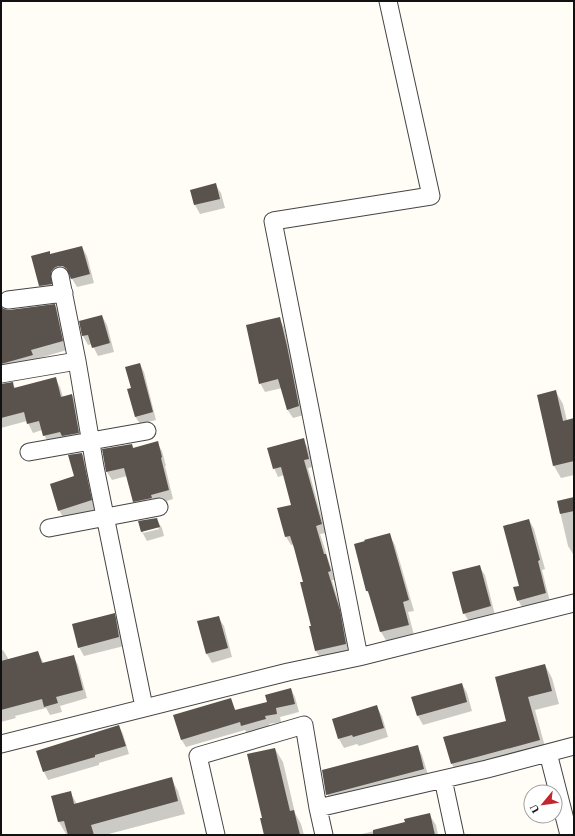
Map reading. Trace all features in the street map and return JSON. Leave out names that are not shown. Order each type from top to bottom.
[{"type":"street","points":[[359,657],[273,221],[432,196],[388,1]]},
{"type":"street","points":[[60,276],[91,442],[144,707]]},
{"type":"street","points":[[8,300],[64,293]]},
{"type":"street","points":[[1,374],[77,361]]},
{"type":"street","points":[[30,452],[147,431]]},
{"type":"street","points":[[49,528],[159,507]]},
{"type":"street","points":[[1,744],[144,707],[288,672],[359,657],[574,603]]},
{"type":"street","points":[[216,835],[198,756],[304,725],[324,835]]},
{"type":"street","points":[[318,808],[443,779],[574,746]]},
{"type":"street","points":[[548,753],[569,835]]},
{"type":"street","points":[[443,779],[455,835]]},
{"type":"building","points":[[216,183],[220,199],[194,205],[190,190]]},
{"type":"building","points":[[82,246],[90,274],[71,279],[67,269],[63,266],[58,266],[51,272],[52,284],[39,286],[31,256],[50,251],[50,254]]},
{"type":"building","points":[[55,304],[63,341],[31,350],[33,355],[1,364],[1,307],[9,310]]},
{"type":"building","points":[[102,315],[110,343],[92,348],[88,335],[82,336],[79,321]]},
{"type":"building","points":[[280,317],[299,406],[287,410],[278,379],[259,384],[246,325]]},
{"type":"building","points":[[140,363],[153,412],[135,417],[127,389],[131,388],[125,367]]},
{"type":"building","points":[[56,377],[61,397],[72,394],[79,433],[62,436],[60,432],[43,436],[39,421],[27,424],[24,412],[1,418],[1,384],[13,382],[14,388]]},
{"type":"building","points":[[556,390],[563,421],[574,418],[574,461],[553,466],[537,395]]},
{"type":"building","points":[[304,438],[309,459],[304,460],[322,524],[316,526],[324,554],[326,554],[331,571],[328,572],[340,610],[346,644],[315,651],[309,626],[311,626],[300,582],[303,582],[294,548],[290,536],[285,537],[277,508],[291,505],[281,467],[273,469],[267,448]]},
{"type":"building","points":[[158,441],[169,490],[151,495],[152,498],[133,502],[124,468],[106,472],[102,449],[132,444],[133,448]]},
{"type":"building","points":[[82,453],[92,500],[58,511],[50,484],[74,476],[68,455]]},
{"type":"building","points":[[574,497],[574,511],[560,514],[557,501]]},
{"type":"building","points":[[157,518],[160,527],[141,532],[138,521]]},
{"type":"building","points":[[529,519],[540,560],[538,561],[546,593],[517,601],[513,587],[519,586],[503,526]]},
{"type":"building","points":[[390,533],[409,600],[403,602],[409,625],[380,632],[368,591],[366,591],[354,544]]},
{"type":"building","points":[[480,565],[491,606],[463,614],[452,572]]},
{"type":"building","points":[[115,613],[119,637],[78,648],[72,624]]},
{"type":"building","points":[[219,616],[228,648],[206,654],[197,621]]},
{"type":"building","points":[[38,651],[42,663],[74,655],[83,690],[56,697],[58,703],[44,707],[42,699],[1,710],[1,661]]},
{"type":"building","points":[[545,664],[552,691],[528,697],[540,740],[451,764],[443,737],[506,721],[495,677]]},
{"type":"building","points":[[462,683],[467,702],[417,716],[411,697]]},
{"type":"building","points":[[291,688],[295,704],[276,708],[277,714],[265,716],[266,719],[241,726],[240,722],[181,740],[173,715],[231,698],[235,710],[267,702],[265,695]]},
{"type":"building","points":[[377,705],[384,728],[353,737],[352,735],[338,739],[332,719]]},
{"type":"building","points":[[119,725],[126,746],[95,755],[95,757],[43,772],[36,751]]},
{"type":"building","points":[[418,745],[424,769],[326,795],[322,770]]},
{"type":"building","points":[[275,748],[290,811],[294,810],[300,835],[264,835],[260,818],[262,818],[247,754]]},
{"type":"building","points":[[172,777],[178,801],[91,825],[94,835],[68,835],[64,821],[58,822],[51,796],[71,791],[74,804]]},
{"type":"building","points":[[430,813],[435,835],[373,835],[373,830],[405,822],[404,819]]}]
